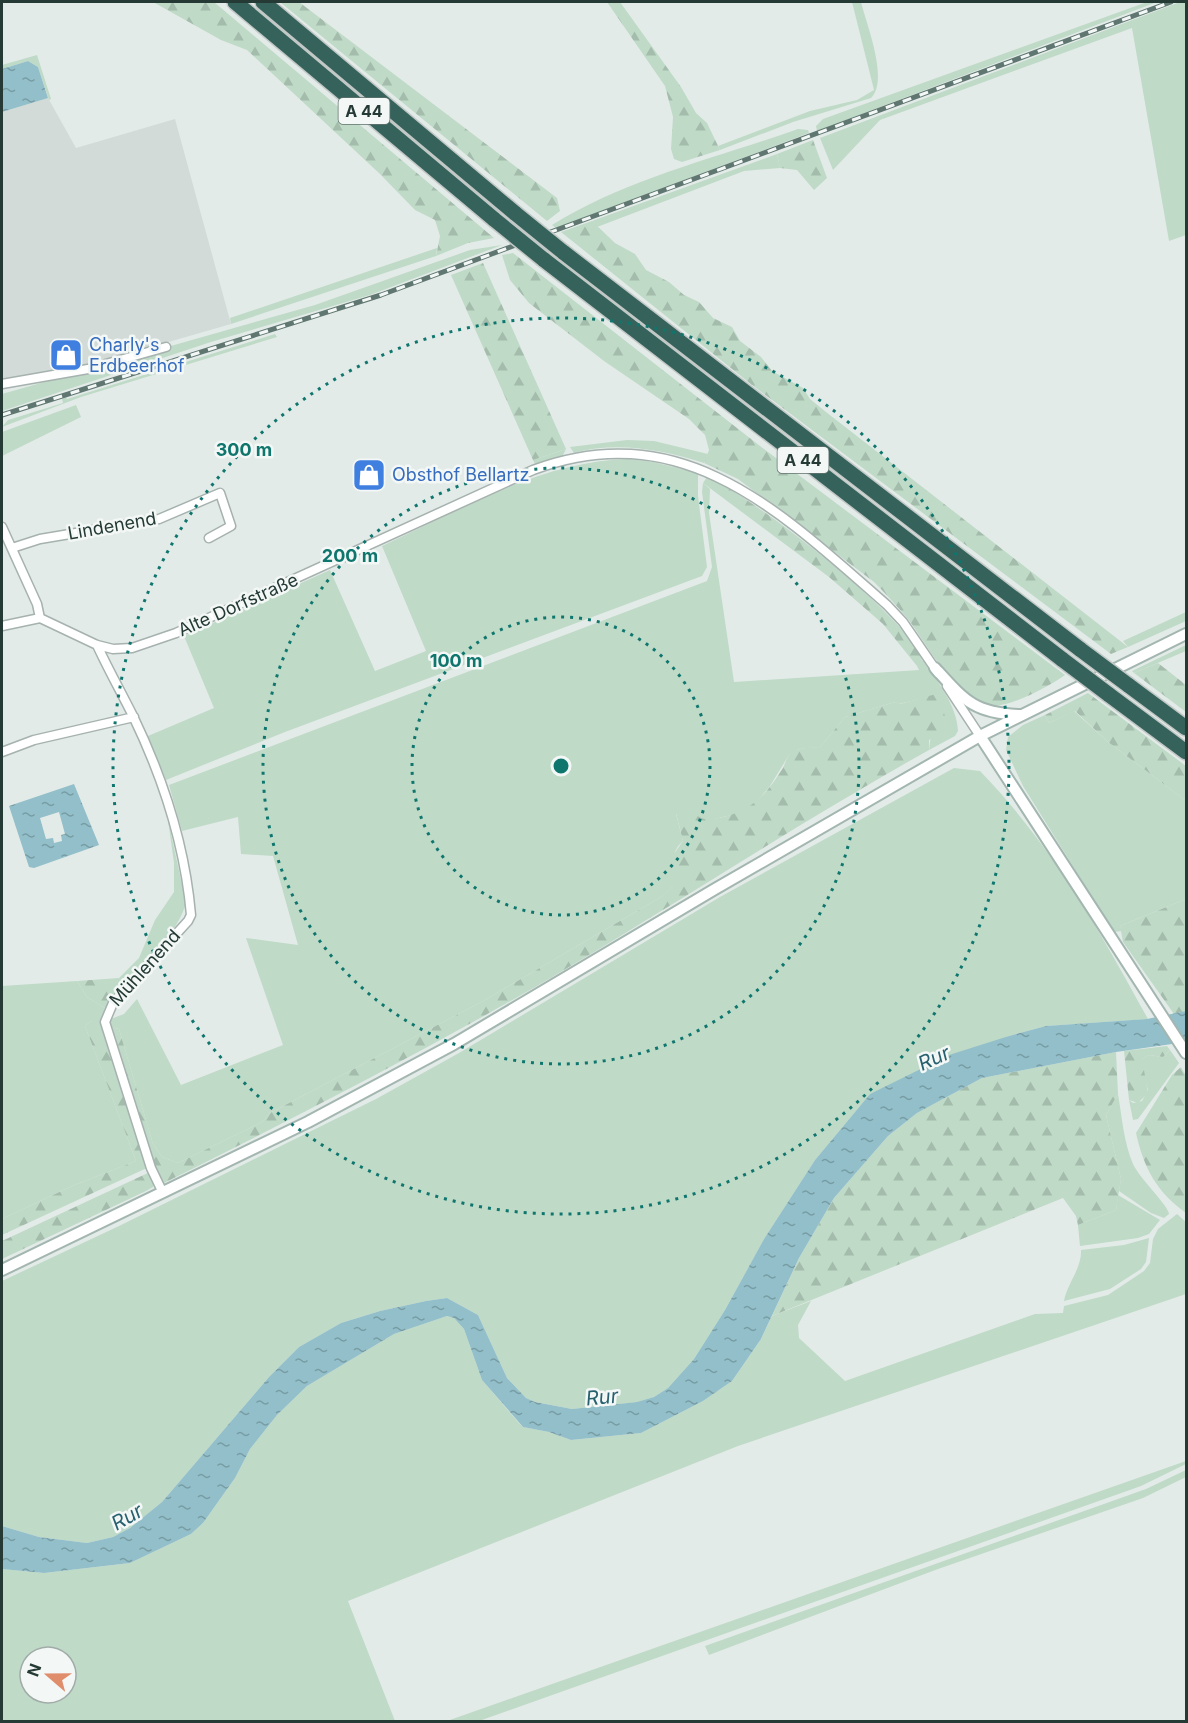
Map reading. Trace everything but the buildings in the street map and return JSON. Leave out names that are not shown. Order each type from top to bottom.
[{"type":"highway","name":"A 44","points":[[235,2],[543,259],[1063,660],[1186,752]]},
{"type":"highway","name":"A 44","points":[[263,2],[562,252],[1186,728]]},
{"type":"main road","points":[[2,1270],[308,1122],[454,1044],[715,889],[980,736],[1186,634]]},
{"type":"main road","points":[[935,668],[963,700],[974,707],[992,712],[1020,715]]},
{"type":"main road","points":[[980,736],[1186,1053]]},
{"type":"street","points":[[2,384],[88,369],[166,347]]},
{"type":"street","name":"Alte Dorfstraße","points":[[40,618],[97,645],[122,649],[157,641],[532,470],[582,456],[620,454],[669,459],[719,476],[765,505],[880,599],[903,622],[980,736]]},
{"type":"street","name":"Lindenend","points":[[12,548],[40,539],[159,519],[220,493],[231,526],[209,538]]},
{"type":"street","points":[[2,527],[37,604],[40,618],[2,626]]},
{"type":"street","name":"Mühlenend","points":[[97,645],[134,717],[162,784],[187,870],[191,915],[112,1003],[105,1022],[151,1167],[163,1193]]},
{"type":"street","points":[[2,752],[34,740],[134,717]]},
{"type":"shaded area","points":[[48,98],[76,148],[175,119],[231,324],[92,364],[2,381],[2,112]]},
{"type":"green space","points":[[153,2],[214,2],[494,238],[468,243],[436,256],[440,236],[435,220],[415,210],[380,174],[247,50],[221,40]]},
{"type":"green space","points":[[280,2],[299,2],[557,198],[560,211],[547,221]]},
{"type":"green space","points":[[607,2],[620,2],[681,87],[696,113],[707,123],[720,150],[682,162],[674,159],[671,149],[673,117],[665,86]]},
{"type":"green space","points":[[852,2],[861,2],[875,52],[878,79],[876,90],[871,98],[793,122],[720,150],[718,146],[810,111],[857,100],[874,90]]},
{"type":"green space","points":[[1147,2],[1157,2],[817,131],[816,126],[823,119]]},
{"type":"green space","points":[[1180,2],[1186,2],[1186,235],[1169,241],[1132,28],[880,120],[833,170],[820,138]]},
{"type":"green space","points":[[37,55],[51,99],[49,100],[38,67],[28,61],[2,69],[2,65]]},
{"type":"green space","points":[[798,129],[808,130],[809,133],[556,228],[552,225],[580,209],[641,182]]},
{"type":"green space","points":[[813,140],[827,178],[814,190],[797,170],[780,168],[777,154]]},
{"type":"green space","points":[[777,154],[780,168],[744,171],[597,227],[592,221]]},
{"type":"green space","points":[[592,221],[615,243],[635,254],[646,270],[699,302],[713,318],[732,327],[740,341],[761,357],[772,371],[803,388],[810,399],[826,412],[1128,647],[1111,654],[752,385],[561,232]]},
{"type":"green space","points":[[502,245],[370,295],[211,342],[2,411],[2,394],[315,305],[470,250]]},
{"type":"green space","points":[[437,248],[436,256],[231,324],[230,318]]},
{"type":"green space","points":[[513,253],[760,446],[1065,675],[1048,686],[1003,705],[984,705],[962,692],[932,655],[908,619],[874,582],[738,479],[704,463],[709,450],[705,435],[689,419],[604,361],[529,303],[510,280],[502,255]]},
{"type":"green space","points":[[483,263],[566,449],[533,460],[451,275]]},
{"type":"green space","points":[[275,334],[277,337],[81,397],[2,427],[8,420],[63,403],[62,399],[66,397],[67,399]]},
{"type":"green space","points":[[76,405],[81,417],[2,456],[2,432]]},
{"type":"green space","points":[[627,440],[654,441],[708,454],[704,463],[672,454],[640,449],[623,447],[590,449],[574,453],[570,447]]},
{"type":"green space","points":[[566,449],[562,457],[535,464],[533,460]]},
{"type":"green space","points":[[629,459],[653,462],[698,473],[698,496],[707,567],[702,576],[285,732],[166,780],[148,736],[214,708],[184,636],[330,570],[375,671],[426,651],[382,546],[471,503],[533,478],[564,468]]},
{"type":"green space","points":[[707,477],[728,488],[792,532],[862,590],[892,619],[913,644],[923,663],[917,666],[883,624],[829,577],[703,483]]},
{"type":"green space","points":[[703,483],[710,489],[709,513],[734,682],[919,670],[917,666],[923,660],[954,712],[958,731],[955,736],[929,750],[936,695],[899,704],[895,702],[845,717],[820,747],[799,749],[789,755],[770,786],[755,804],[744,812],[706,821],[676,814],[683,841],[676,849],[674,857],[680,875],[677,883],[661,897],[485,1000],[270,1113],[262,1122],[178,1163],[162,1157],[153,1144],[119,1029],[109,1027],[108,1020],[124,1014],[137,999],[181,1085],[283,1045],[246,938],[298,945],[273,856],[241,854],[238,817],[182,831],[169,785],[707,581],[712,567],[702,492]]},
{"type":"green space","points":[[1186,612],[1186,621],[1128,647],[1123,641]]},
{"type":"green space","points":[[1186,645],[1186,651],[1134,673],[1132,671]]},
{"type":"green space","points":[[1158,663],[1186,685],[1186,712],[1134,673]]},
{"type":"green space","points":[[1088,693],[1186,766],[1186,801],[1108,742],[1075,711],[1049,723],[1045,715]]},
{"type":"green space","points":[[936,694],[950,728],[929,740],[929,750],[830,807],[537,986],[352,1087],[164,1183],[153,1164],[109,1027],[119,1029],[153,1144],[162,1157],[178,1163],[262,1122],[270,1113],[485,1000],[661,897],[675,885],[678,878],[673,855],[683,841],[676,813],[679,808],[691,809],[700,818],[707,819],[719,818],[740,811],[764,794],[792,752],[803,748],[820,747],[845,717],[895,702],[900,704]]},
{"type":"green space","points":[[1074,711],[1108,742],[1186,801],[1186,899],[1120,926],[1122,931],[1114,932],[1023,786],[1006,750],[1008,737],[1023,725],[1045,715],[1049,723]]},
{"type":"green space","points":[[954,768],[980,771],[1029,828],[1092,921],[1148,1019],[1046,1026],[1009,1036],[870,1094],[815,1160],[764,1239],[725,1310],[694,1359],[668,1388],[654,1397],[638,1402],[572,1409],[535,1402],[526,1398],[507,1378],[478,1315],[447,1298],[426,1301],[380,1311],[341,1323],[299,1347],[269,1377],[162,1502],[130,1528],[113,1537],[87,1543],[39,1537],[2,1526],[2,1281],[376,1099],[459,1053],[720,897]]},
{"type":"green space","points":[[168,820],[186,903],[176,925],[161,946],[127,984],[119,978],[139,958],[155,920],[174,892],[174,863]]},
{"type":"green space","points":[[1186,899],[1186,1011],[1174,1014],[1123,942],[1120,926]]},
{"type":"green space","points":[[119,978],[127,984],[105,1008],[87,997],[77,981]]},
{"type":"green space","points":[[77,981],[87,997],[105,1008],[101,1021],[91,1021],[85,1026],[136,1161],[72,1186],[2,1219],[2,986]]},
{"type":"green space","points":[[91,1021],[101,1021],[149,1167],[2,1235],[2,1219],[72,1186],[136,1161],[85,1026]]},
{"type":"green space","points":[[1167,1046],[1170,1050],[1163,1057],[1149,1055],[1142,1059],[1148,1093],[1138,1103],[1129,1100],[1124,1051]]},
{"type":"green space","points":[[1170,1050],[1179,1063],[1138,1119],[1133,1120],[1129,1100],[1133,1103],[1142,1101],[1148,1090],[1141,1066],[1142,1059],[1149,1055],[1163,1057]]},
{"type":"green space","points":[[1116,1052],[1118,1094],[1106,1115],[1121,1179],[1116,1210],[1078,1225],[1076,1216],[1063,1198],[772,1316],[799,1258],[834,1198],[888,1136],[917,1113],[982,1078]]},
{"type":"green space","points":[[1181,1067],[1186,1076],[1186,1213],[1167,1197],[1153,1179],[1143,1158],[1136,1133],[1172,1075]]},
{"type":"green space","points":[[1118,1094],[1127,1148],[1133,1164],[1164,1204],[1169,1214],[1164,1218],[1151,1213],[1119,1191],[1121,1179],[1106,1115]]},
{"type":"green space","points":[[150,1172],[155,1181],[153,1187],[2,1259],[2,1241]]},
{"type":"green space","points":[[1118,1195],[1160,1220],[1149,1234],[1138,1238],[1080,1246],[1078,1225],[1116,1210]]},
{"type":"green space","points":[[1177,1214],[1186,1222],[1186,1294],[738,1446],[348,1601],[395,1721],[2,1722],[2,1569],[44,1573],[130,1563],[191,1534],[203,1523],[235,1478],[250,1449],[277,1415],[307,1386],[394,1334],[447,1316],[454,1318],[464,1329],[482,1380],[523,1427],[549,1432],[571,1440],[641,1433],[703,1401],[732,1381],[761,1339],[772,1316],[811,1301],[798,1325],[799,1338],[845,1381],[1035,1314],[1063,1313],[1064,1306],[1108,1295],[1144,1271],[1150,1263],[1153,1239],[1158,1229]]},
{"type":"green space","points":[[1149,1238],[1146,1262],[1141,1269],[1110,1289],[1064,1301],[1081,1257],[1081,1250],[1124,1245]]},
{"type":"green space","points":[[1186,1461],[1186,1464],[1141,1486],[479,1721],[447,1721]]},
{"type":"green space","points":[[1186,1470],[1186,1477],[1143,1498],[938,1569],[709,1655],[705,1646],[1146,1489]]},
{"type":"water","points":[[28,61],[38,67],[48,98],[2,112],[2,69]]},
{"type":"water","points":[[74,784],[99,845],[34,868],[29,867],[9,806]],"holes":[[[59,812],[65,834],[61,835],[62,841],[54,843],[53,838],[46,839],[40,818]]]},
{"type":"water","points":[[1186,1011],[1186,1042],[1116,1052],[982,1078],[917,1113],[888,1136],[834,1198],[799,1258],[761,1339],[732,1381],[703,1401],[641,1433],[571,1440],[549,1432],[523,1427],[482,1380],[464,1329],[454,1318],[447,1316],[394,1334],[307,1386],[277,1415],[250,1449],[235,1478],[203,1523],[191,1534],[130,1563],[44,1573],[2,1569],[2,1526],[39,1537],[87,1543],[113,1537],[130,1528],[162,1502],[269,1377],[299,1347],[341,1323],[380,1311],[447,1298],[478,1315],[507,1378],[526,1398],[535,1402],[572,1409],[637,1402],[654,1397],[668,1388],[694,1359],[725,1310],[764,1239],[815,1160],[870,1094],[949,1055],[1046,1026],[1147,1019]]},
{"type":"railway","points":[[2,415],[381,295],[1171,2]]},
{"type":"place","name":"Charly's Erdbeerhof","points":[[66,355]]},
{"type":"place","name":"Obsthof Bellartz","points":[[369,475]]},
{"type":"water label","name":"Rur","points":[[934,1058]]},
{"type":"water label","name":"Rur","points":[[602,1397]]},
{"type":"water label","name":"Rur","points":[[127,1517]]}]
